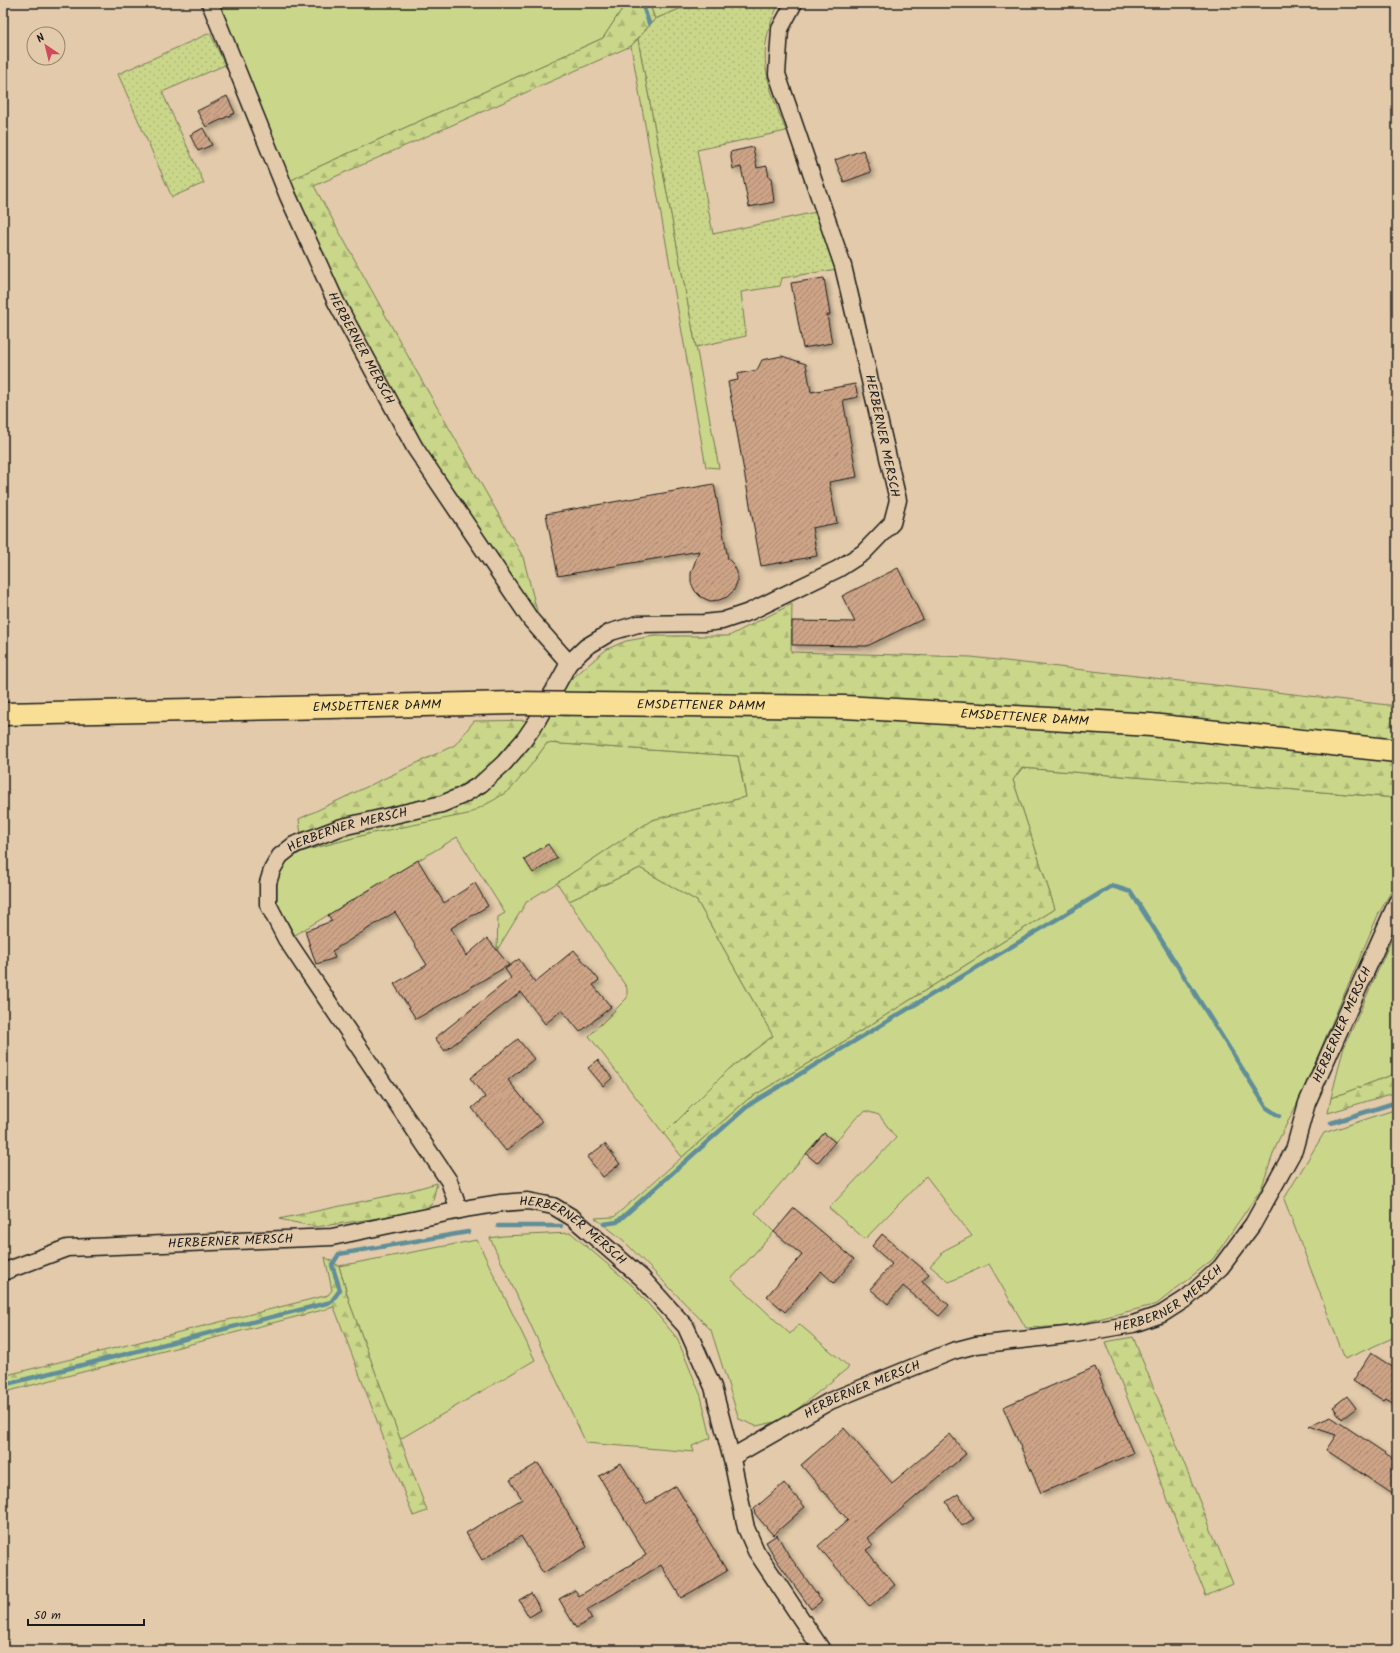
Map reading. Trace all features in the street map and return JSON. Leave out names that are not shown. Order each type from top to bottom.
[{"type":"main road","name":"EMSDETTENER DAMM","points":[[3,714],[517,703],[845,707],[1143,724],[1397,751]]},
{"type":"street","name":"HERBERNER MERSCH","points":[[210,3],[288,196],[336,302],[415,448],[531,620],[568,663]]},
{"type":"street","name":"HERBERNER MERSCH","points":[[459,1210],[449,1181],[286,939],[268,904],[268,883],[272,870],[280,856],[294,845],[342,827],[442,804],[461,796],[481,784],[504,763],[524,740],[537,721],[568,663],[586,647],[611,632],[638,624],[704,623],[722,621],[749,612],[838,569],[863,553],[892,524],[898,500],[843,266],[777,74],[780,29],[794,3]]},
{"type":"street","name":"HERBERNER MERSCH","points":[[732,1457],[830,1400],[953,1351],[976,1345],[1075,1334],[1133,1324],[1162,1314],[1187,1298],[1221,1267],[1253,1224],[1294,1150],[1307,1103],[1397,902]]},
{"type":"street","name":"HERBERNER MERSCH","points":[[3,1272],[68,1248],[332,1237],[459,1210],[501,1203],[528,1201],[553,1206],[573,1218],[642,1278],[686,1327],[713,1387],[732,1457],[746,1528],[756,1552],[822,1650]]},
{"type":"green space","points":[[218,3],[626,3],[603,38],[288,182]]},
{"type":"green space","points":[[626,3],[649,3],[655,19],[631,46],[314,186],[414,367],[523,557],[538,615],[423,449],[342,302],[288,182],[603,38]]},
{"type":"green space","points":[[649,3],[694,3],[655,19]]},
{"type":"green space","points":[[694,3],[779,3],[771,21],[765,53],[766,68],[773,97],[786,131],[697,150],[713,234],[816,212],[837,269],[782,278],[780,286],[741,292],[746,336],[696,347],[638,39],[655,19]]},
{"type":"green space","points":[[210,33],[225,65],[162,92],[204,183],[172,197],[118,74]]},
{"type":"green space","points":[[638,39],[719,468],[706,467],[631,46]]},
{"type":"green space","points":[[792,604],[791,652],[971,657],[1397,706],[1397,798],[1022,768],[1013,780],[1055,909],[835,1047],[748,1099],[682,1157],[664,1134],[729,1069],[773,1036],[697,901],[640,868],[569,901],[557,883],[652,820],[746,797],[738,756],[547,743],[511,789],[468,814],[368,834],[303,851],[299,819],[455,745],[474,721],[543,720],[562,687],[607,649],[626,641],[654,636],[729,636]]},
{"type":"green space","points":[[547,743],[738,756],[746,797],[652,820],[557,883],[527,901],[497,950],[498,917],[505,913],[457,837],[295,935],[277,903],[277,880],[284,862],[303,851],[368,834],[531,765]]},
{"type":"green space","points":[[1022,768],[1397,798],[1397,881],[1378,915],[1299,1100],[1277,1143],[1261,1189],[1213,1259],[1157,1304],[1071,1326],[1026,1328],[989,1264],[949,1282],[930,1266],[945,1250],[972,1236],[926,1176],[865,1239],[829,1208],[896,1138],[879,1115],[866,1111],[857,1117],[835,1142],[824,1133],[755,1213],[774,1232],[731,1279],[790,1334],[799,1324],[849,1367],[784,1420],[756,1426],[739,1419],[711,1330],[622,1239],[595,1218],[614,1217],[748,1099],[835,1047],[1055,909],[1013,780]]},
{"type":"green space","points":[[640,868],[697,901],[773,1036],[729,1069],[664,1134],[589,1036],[627,998],[627,988],[569,901]]},
{"type":"green space","points":[[1397,927],[1397,1073],[1331,1098],[1343,1050]]},
{"type":"green space","points":[[1397,1073],[1397,1092],[1328,1113],[1331,1098]]},
{"type":"green space","points":[[1397,1109],[1397,1336],[1345,1359],[1284,1199],[1324,1133]]},
{"type":"green space","points":[[437,1183],[432,1204],[419,1212],[316,1227],[279,1219],[402,1193]]},
{"type":"green space","points":[[571,1233],[634,1287],[677,1338],[701,1396],[711,1438],[692,1446],[694,1452],[586,1443],[490,1238]]},
{"type":"green space","points":[[477,1240],[535,1360],[400,1439],[350,1304],[339,1266]]},
{"type":"green space","points":[[325,1257],[339,1266],[350,1304],[427,1511],[413,1516],[334,1307],[3,1393],[3,1376],[328,1295],[332,1290]]},
{"type":"green space","points":[[1133,1337],[1233,1584],[1206,1596],[1105,1342]]},
{"type":"building","points":[[227,96],[235,113],[206,127],[197,111]]},
{"type":"building","points":[[203,128],[212,145],[198,151],[190,135]]},
{"type":"building","points":[[753,147],[757,168],[767,166],[769,178],[771,178],[774,202],[749,207],[741,167],[733,169],[730,152]]},
{"type":"building","points":[[863,150],[871,172],[844,182],[835,160]]},
{"type":"building","points":[[824,278],[830,315],[827,315],[832,343],[803,348],[791,283]]},
{"type":"building","points":[[782,356],[806,364],[811,392],[855,384],[858,397],[843,400],[857,477],[829,482],[837,523],[812,528],[817,556],[761,566],[728,382],[738,380],[737,374],[757,370],[762,360]]},
{"type":"building","points":[[714,484],[728,559],[733,564],[737,572],[737,582],[734,590],[727,597],[710,601],[701,597],[695,591],[691,583],[691,573],[699,551],[558,576],[546,514]]},
{"type":"building","points":[[898,568],[923,619],[867,646],[792,645],[792,621],[855,622],[842,596]]},
{"type":"building","points":[[548,844],[557,858],[533,873],[524,859]]},
{"type":"building","points":[[418,860],[444,903],[475,883],[488,906],[451,928],[466,956],[487,938],[509,965],[416,1019],[394,984],[427,965],[395,912],[332,951],[335,958],[316,964],[305,931],[332,921],[328,915]]},
{"type":"building","points":[[574,950],[599,980],[593,985],[611,1007],[580,1032],[562,1010],[545,1024],[521,992],[445,1051],[435,1038],[511,978],[505,969],[519,959],[535,982]]},
{"type":"building","points":[[518,1039],[534,1059],[508,1080],[542,1122],[506,1151],[472,1108],[485,1097],[470,1078]]},
{"type":"building","points":[[598,1060],[612,1078],[603,1086],[588,1068]]},
{"type":"building","points":[[824,1133],[835,1142],[817,1163],[806,1154]]},
{"type":"building","points":[[605,1144],[620,1164],[603,1177],[587,1157]]},
{"type":"building","points":[[794,1208],[854,1259],[834,1283],[821,1271],[785,1312],[767,1296],[802,1255],[774,1232]]},
{"type":"building","points":[[882,1234],[929,1274],[922,1282],[949,1305],[939,1316],[903,1286],[888,1304],[870,1289],[892,1264],[872,1246]]},
{"type":"building","points":[[1371,1353],[1397,1370],[1397,1406],[1386,1399],[1384,1401],[1353,1381]]},
{"type":"building","points":[[1095,1367],[1133,1453],[1041,1493],[1003,1407]]},
{"type":"building","points":[[1347,1396],[1356,1408],[1342,1419],[1333,1407]]},
{"type":"building","points":[[1331,1417],[1397,1461],[1397,1497],[1326,1450],[1336,1435],[1309,1426]]},
{"type":"building","points":[[844,1428],[892,1483],[950,1434],[966,1454],[867,1538],[873,1545],[866,1550],[895,1585],[870,1607],[818,1546],[848,1520],[801,1465]]},
{"type":"building","points":[[538,1463],[587,1547],[543,1573],[521,1536],[482,1560],[466,1533],[522,1499],[510,1480]]},
{"type":"building","points":[[621,1463],[646,1504],[676,1486],[727,1571],[681,1598],[661,1565],[587,1610],[592,1619],[576,1628],[559,1599],[575,1590],[579,1596],[646,1555],[599,1476]]},
{"type":"building","points":[[784,1483],[805,1507],[773,1535],[755,1514],[754,1509]]},
{"type":"building","points":[[958,1494],[974,1519],[962,1526],[946,1502]]},
{"type":"building","points":[[777,1535],[788,1554],[822,1601],[811,1609],[777,1561],[766,1542]]},
{"type":"building","points":[[531,1593],[541,1610],[529,1617],[519,1600]]},
{"type":"waterway","points":[[642,3],[649,23]]},
{"type":"waterway","points":[[604,1224],[617,1222],[750,1104],[1112,886],[1131,892],[1267,1108],[1279,1116]]},
{"type":"waterway","points":[[1331,1123],[1397,1102]]},
{"type":"waterway","points":[[498,1226],[561,1226]]},
{"type":"waterway","points":[[3,1385],[331,1302],[340,1290],[332,1265],[339,1254],[468,1232]]}]
